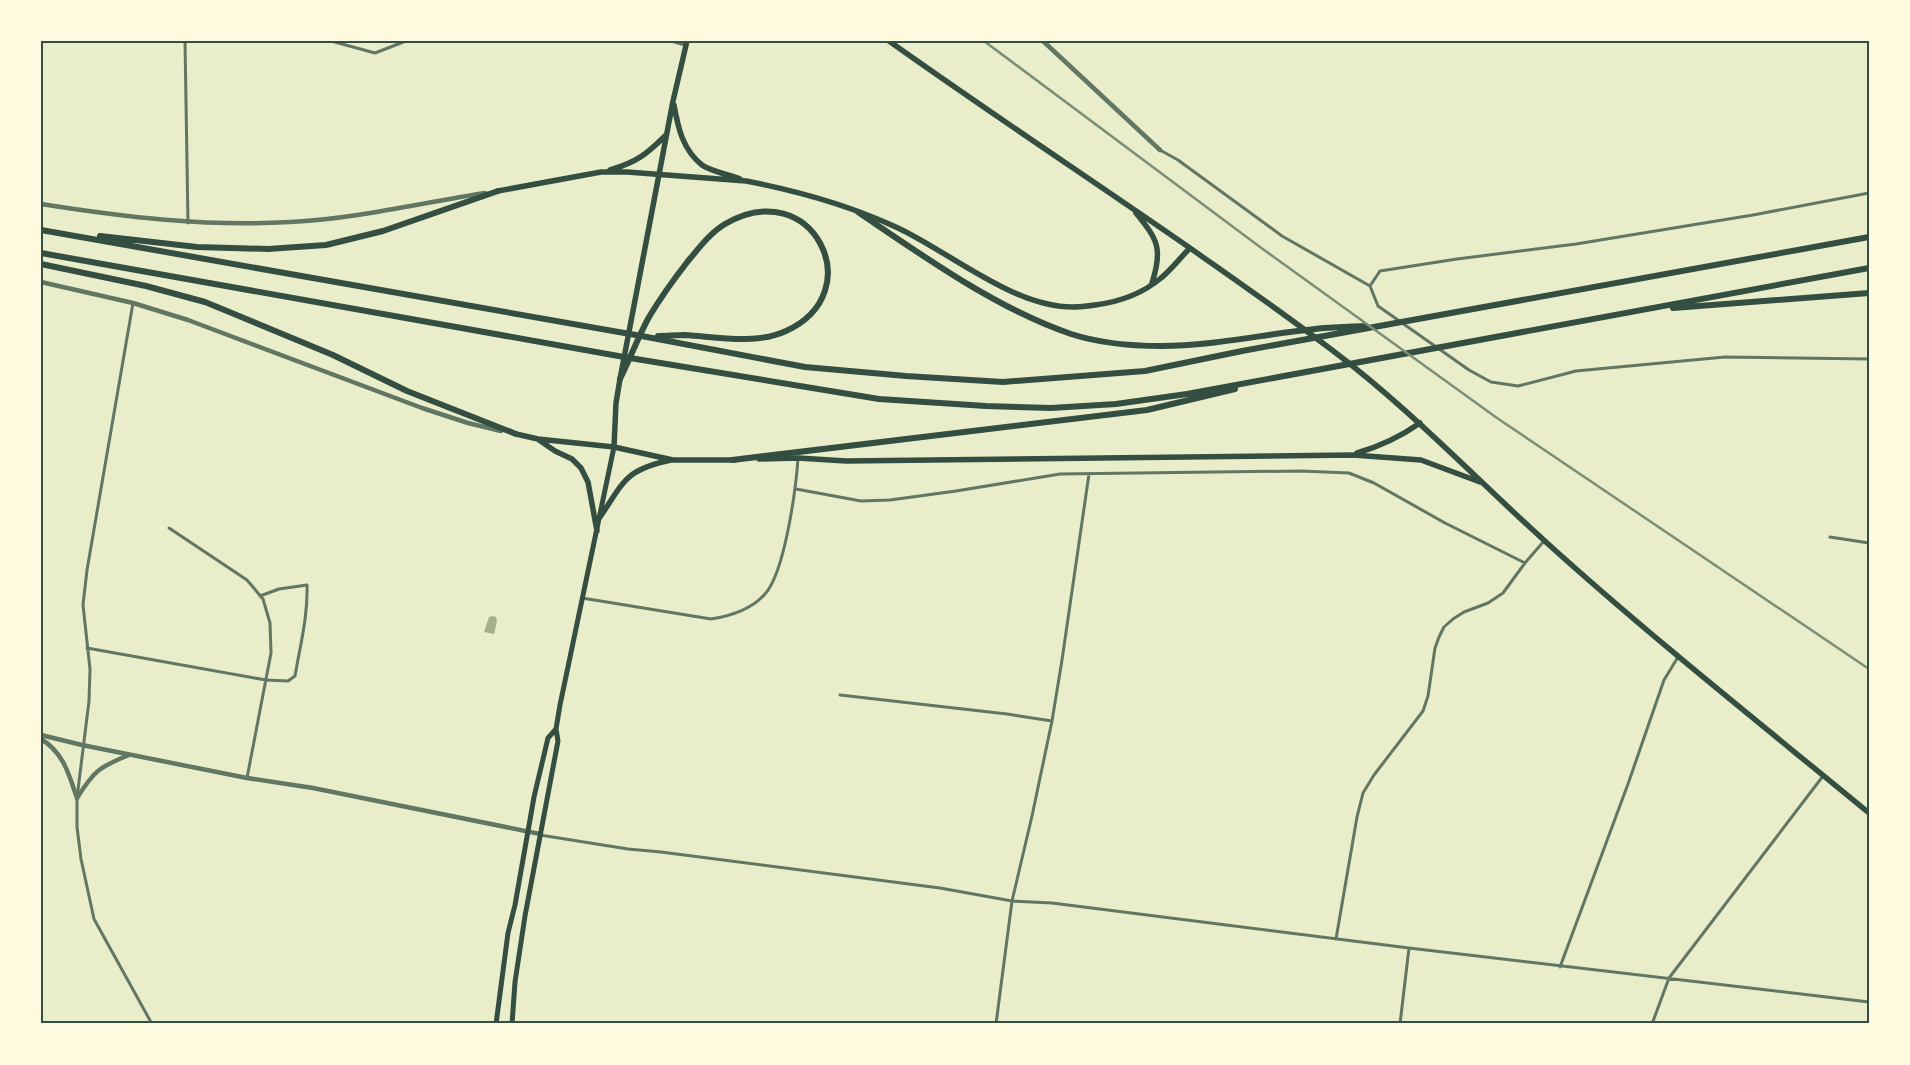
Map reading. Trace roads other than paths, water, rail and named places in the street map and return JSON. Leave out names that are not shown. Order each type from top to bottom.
[{"type":"highway","points":[[41,230],[197,247],[268,249],[326,245],[383,231],[498,191]]},
{"type":"highway","points":[[620,379],[648,319],[665,291],[702,243],[724,224],[758,212],[787,214],[802,221],[815,235],[825,251],[829,270],[825,288],[818,304],[804,320],[786,332],[765,338],[682,335],[647,337]]},
{"type":"highway","points":[[858,212],[973,286],[1032,319],[1073,335],[1107,342],[1161,346],[1213,343],[1316,329],[1393,324]]},
{"type":"highway","points":[[41,230],[647,337],[805,367],[1003,382],[1145,371],[1242,351],[1869,237]]},
{"type":"highway","points":[[41,253],[624,357],[879,399],[1051,408],[1116,404],[1187,394],[1869,268]]},
{"type":"highway","points":[[41,264],[146,286],[205,302],[325,352],[407,391],[516,434]]},
{"type":"highway","points":[[1645,310],[1869,293]]},
{"type":"highway","points":[[732,460],[1147,410],[1197,400],[1275,378]]},
{"type":"main road","points":[[889,41],[1130,206],[1333,351],[1420,423],[1544,541],[1678,656],[1869,813]]},
{"type":"main road","points":[[512,1024],[515,982],[522,935],[558,741],[556,730],[614,447],[616,403],[620,379],[666,134],[686,43]]},
{"type":"main road","points":[[673,101],[679,130],[686,147],[703,166],[746,181],[820,199],[898,228],[1014,293],[1042,303],[1072,307],[1108,304],[1134,296],[1160,279],[1190,248]]},
{"type":"main road","points":[[498,191],[601,172],[622,166],[645,156],[666,134]]},
{"type":"main road","points":[[601,172],[627,172],[746,181]]},
{"type":"main road","points":[[1130,206],[1151,231],[1159,249],[1157,267],[1152,284]]},
{"type":"main road","points":[[1353,455],[1383,445],[1402,436],[1420,423]]},
{"type":"main road","points":[[516,434],[538,439],[614,447],[673,460]]},
{"type":"main road","points":[[538,439],[555,451],[572,459],[581,468],[588,482],[597,531]]},
{"type":"main road","points":[[600,517],[625,479],[651,464],[673,460],[798,458],[846,461],[1353,455],[1421,460],[1485,484]]},
{"type":"main road","points":[[496,1024],[508,933],[528,832],[548,738],[556,730]]},
{"type":"street","points":[[185,41],[188,222]]},
{"type":"street","points":[[331,41],[375,53],[406,41]]},
{"type":"street","points":[[671,41],[686,43]]},
{"type":"street","points":[[1043,41],[1160,150],[1178,160],[1282,236],[1370,286],[1378,306],[1469,370],[1491,382],[1518,386],[1576,372],[1726,356],[1869,359]]},
{"type":"street","points":[[41,204],[93,212],[188,222],[290,222],[347,216],[498,191]]},
{"type":"street","points":[[1370,286],[1380,271],[1576,244],[1752,215],[1869,193]]},
{"type":"street","points":[[41,282],[133,303],[222,331],[468,424],[516,434]]},
{"type":"street","points":[[133,303],[87,570],[83,605],[90,669],[90,701],[82,745],[76,798],[81,858],[94,919],[152,1024]]},
{"type":"street","points":[[582,598],[711,619],[740,612],[752,606],[766,594],[780,561],[796,489],[798,458]]},
{"type":"street","points":[[796,489],[862,501],[890,500],[1060,474],[1293,471],[1349,473],[1374,483],[1445,523],[1525,564]]},
{"type":"street","points":[[996,1024],[1012,900],[1052,721],[1064,653],[1089,474]]},
{"type":"street","points":[[169,528],[247,580],[263,599],[270,623],[271,653],[246,778]]},
{"type":"street","points":[[1830,537],[1869,543]]},
{"type":"street","points":[[1336,939],[1357,816],[1363,793],[1374,774],[1423,711],[1428,696],[1435,648],[1444,627],[1464,612],[1488,603],[1503,593],[1544,541]]},
{"type":"street","points":[[87,648],[266,680],[288,681],[295,676],[303,636],[307,585],[279,589],[260,596]]},
{"type":"street","points":[[1560,966],[1628,784],[1664,680],[1678,656]]},
{"type":"street","points":[[840,695],[1052,721]]},
{"type":"street","points":[[41,735],[129,755],[246,778],[313,788],[528,832],[628,849],[940,888],[1012,900],[1052,903],[1409,948],[1869,1002]]},
{"type":"street","points":[[41,739],[50,745],[66,766],[76,798]]},
{"type":"street","points":[[76,798],[94,773],[102,766],[129,755]]},
{"type":"street","points":[[1652,1024],[1669,978],[1823,776]]},
{"type":"street","points":[[1400,1024],[1409,948]]},
{"type":"railway","points":[[984,41],[1260,247],[1497,418],[1869,669]]}]
